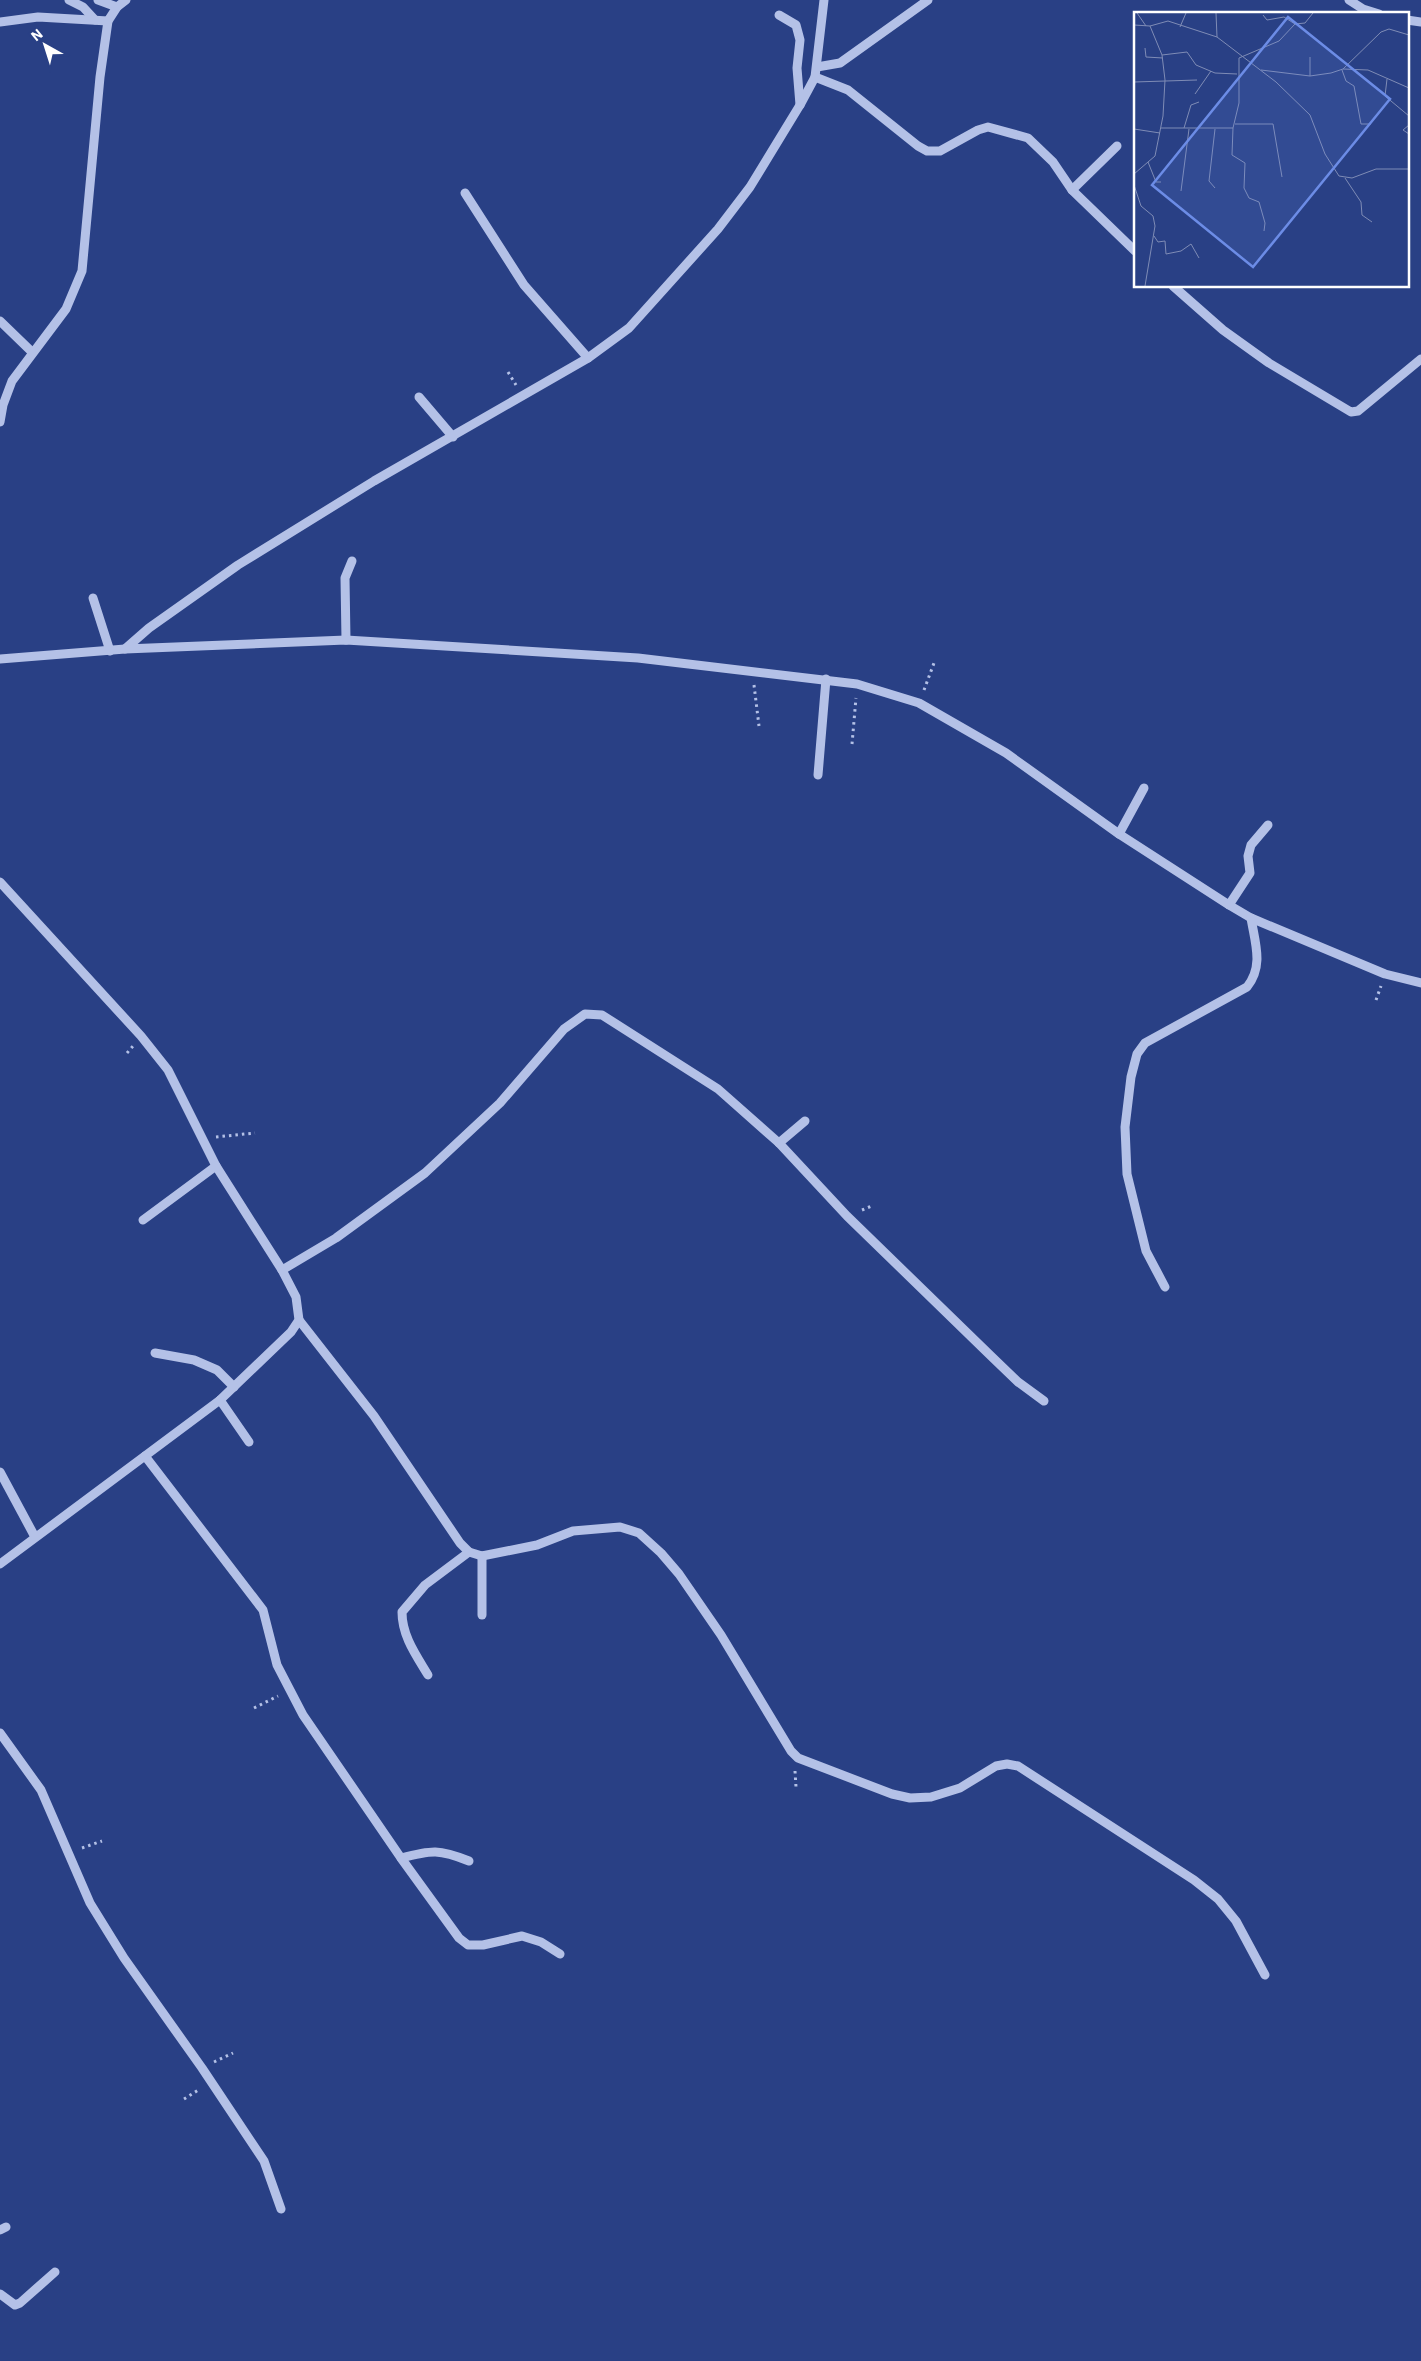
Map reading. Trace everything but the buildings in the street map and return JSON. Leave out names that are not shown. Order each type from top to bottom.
[{"type":"street","points":[[68,0],[83,7],[95,20]]},
{"type":"street","points":[[98,0],[117,7]]},
{"type":"street","points":[[0,422],[3,405],[12,381],[66,309],[82,271],[100,76],[108,21],[117,7],[126,0]]},
{"type":"street","points":[[125,650],[149,628],[238,565],[374,481],[588,358],[628,328],[718,229],[750,188],[800,105],[815,77],[824,0]]},
{"type":"street","points":[[817,67],[840,63],[928,0]]},
{"type":"street","points":[[1349,0],[1363,9],[1373,12]]},
{"type":"street","points":[[779,15],[796,25],[800,40],[797,68],[800,105]]},
{"type":"street","points":[[0,22],[38,17],[108,21]]},
{"type":"street","points":[[1408,20],[1421,22]]},
{"type":"street","points":[[815,77],[848,90],[918,146],[927,151],[940,151],[978,130],[988,127],[1028,138],[1053,162],[1072,190],[1134,250]]},
{"type":"street","points":[[1072,190],[1117,146]]},
{"type":"street","points":[[466,193],[524,285],[588,358]]},
{"type":"street","points":[[1175,288],[1223,330],[1269,363],[1351,412],[1358,410],[1421,359]]},
{"type":"street","points":[[0,321],[32,352]]},
{"type":"street","points":[[419,397],[452,437]]},
{"type":"street","points":[[346,640],[345,578],[352,561]]},
{"type":"street","points":[[93,598],[110,651]]},
{"type":"street","points":[[0,659],[125,650],[346,640],[638,658],[857,684],[919,703],[1006,753],[1118,834],[1229,906],[1251,918],[1385,974],[1421,983]]},
{"type":"street","points":[[818,775],[826,680]]},
{"type":"street","points":[[1118,834],[1144,788]]},
{"type":"street","points":[[1229,906],[1250,872],[1248,856],[1251,845],[1268,825]]},
{"type":"street","points":[[0,882],[135,1029],[168,1070],[216,1166],[282,1270],[296,1297],[299,1320],[374,1416],[460,1543],[469,1552],[482,1556],[537,1545],[573,1531],[620,1527],[639,1534],[661,1553],[679,1574],[722,1635],[791,1751],[798,1758],[892,1794],[910,1798],[930,1797],[960,1788],[996,1766],[1007,1764],[1018,1766],[1194,1880],[1218,1900],[1236,1921],[1265,1975]]},
{"type":"street","points":[[1165,1287],[1146,1251],[1127,1174],[1125,1126],[1131,1076],[1137,1054],[1145,1043],[1247,987],[1255,978],[1258,963],[1251,918]]},
{"type":"street","points":[[282,1270],[336,1238],[425,1173],[500,1102],[564,1029],[585,1014],[602,1016],[718,1089],[779,1144],[847,1216],[984,1350],[1018,1382],[1044,1401]]},
{"type":"street","points":[[779,1144],[806,1120]]},
{"type":"street","points":[[143,1220],[216,1166]]},
{"type":"street","points":[[0,1564],[220,1400],[291,1332],[299,1320]]},
{"type":"street","points":[[156,1353],[194,1360],[216,1370],[234,1386]]},
{"type":"street","points":[[220,1400],[249,1442]]},
{"type":"street","points":[[145,1456],[263,1610],[277,1665],[303,1715],[401,1858],[459,1938],[468,1945],[483,1945],[522,1936],[541,1942],[560,1954]]},
{"type":"street","points":[[0,1472],[35,1537]]},
{"type":"street","points":[[428,1675],[408,1640],[402,1624],[402,1612],[425,1585],[469,1552]]},
{"type":"street","points":[[482,1556],[482,1615]]},
{"type":"street","points":[[0,1733],[41,1790],[90,1904],[124,1958],[202,2068],[264,2161],[281,2209]]},
{"type":"street","points":[[401,1858],[426,1851],[444,1851],[469,1861]]},
{"type":"street","points":[[0,2294],[15,2305],[20,2303],[56,2272]]},
{"type":"path","points":[[919,703],[934,663]]},
{"type":"path","points":[[752,672],[759,726]]},
{"type":"path","points":[[852,744],[857,684]]},
{"type":"path","points":[[203,1138],[255,1133]]},
{"type":"path","points":[[254,1708],[289,1690]]},
{"type":"path","points":[[67,1853],[102,1841]]},
{"type":"path","points":[[202,2068],[233,2053]]}]
